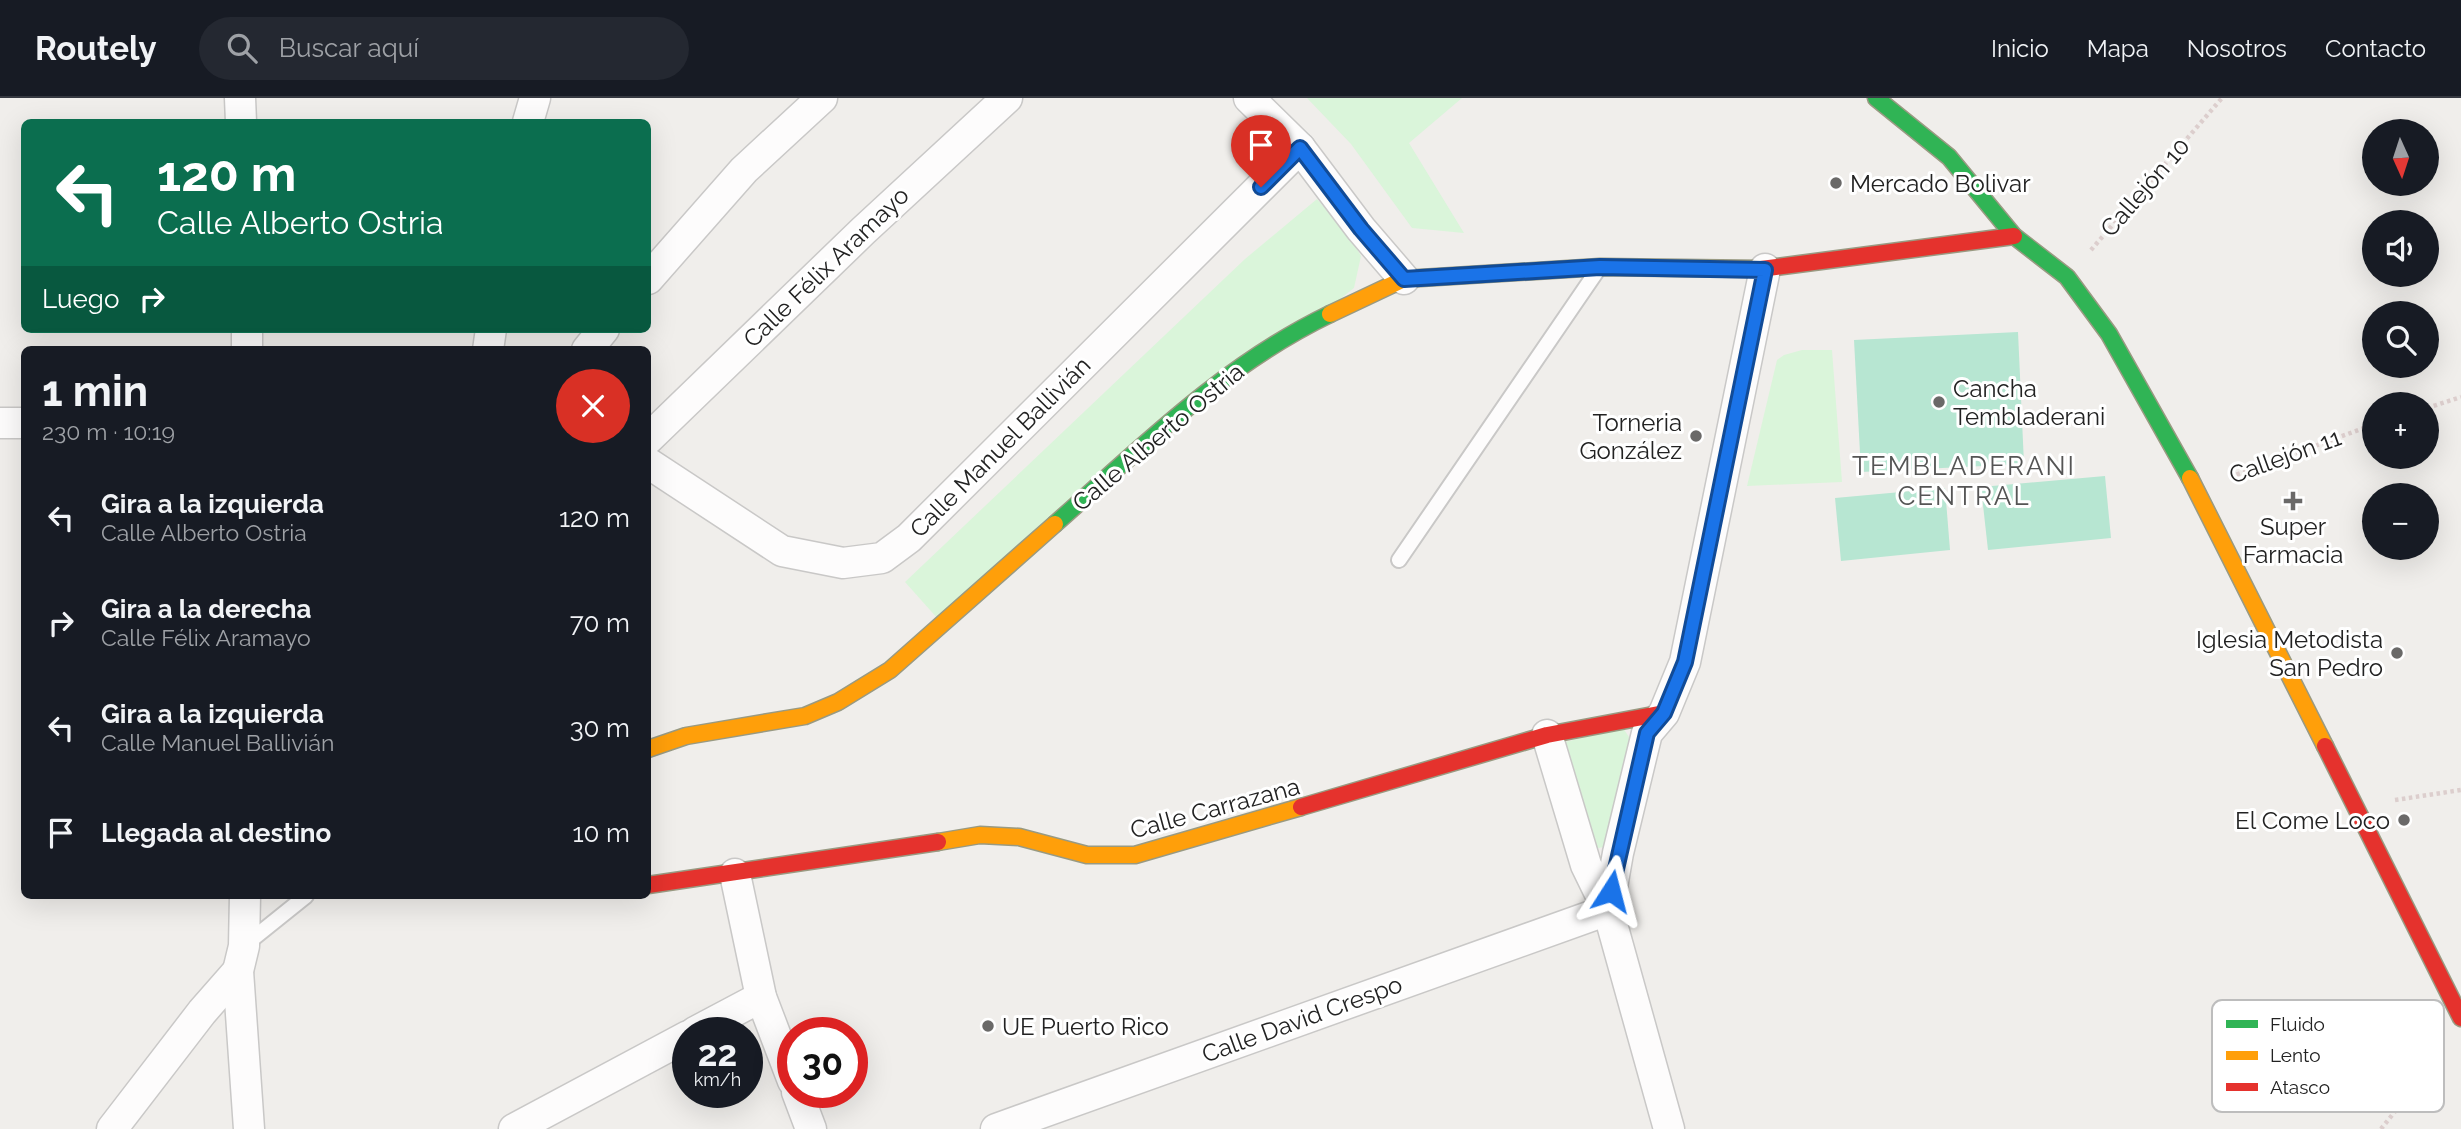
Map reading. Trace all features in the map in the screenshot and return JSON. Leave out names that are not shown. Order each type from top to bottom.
[{"type":"street","points":[[240,98],[241,119]]},
{"type":"street","points":[[529,119],[535,98]]},
{"type":"street","points":[[651,276],[744,170],[822,98]]},
{"type":"street","points":[[1249,98],[1300,148],[1361,229],[1404,279]]},
{"type":"street","points":[[1876,98],[1949,157],[2014,236],[2067,277],[2109,334],[2196,489],[2461,1018]]},
{"type":"street","name":"Calle Félix Aramayo","points":[[651,436],[988,104]]},
{"type":"street","name":"Calle Manuel Ballivián","points":[[651,465],[782,551],[843,563],[881,558],[909,538],[1300,148]]},
{"type":"street","name":"Calle Alberto Ostria","points":[[651,748],[703,731],[806,716],[842,701],[890,670],[1198,397],[1255,355],[1288,336],[1404,279],[1600,267],[1765,270],[2014,236]]},
{"type":"street","points":[[1608,910],[1618,853],[1647,733],[1664,713],[1685,662],[1765,270]]},
{"type":"street","points":[[0,423],[21,423]]},
{"type":"street","name":"Calle Carrazana","points":[[651,885],[980,835],[1019,837],[1087,855],[1135,855],[1547,735],[1664,713]]},
{"type":"street","points":[[1547,735],[1586,865],[1608,910],[1669,1129]]},
{"type":"street","points":[[735,874],[761,997],[777,1040]]},
{"type":"street","points":[[244,899],[241,959],[249,1129]]},
{"type":"street","name":"Calle David Crespo","points":[[996,1129],[1608,910]]},
{"type":"street","points":[[113,1129],[241,959]]},
{"type":"street","points":[[723,1017],[761,997]]},
{"type":"street","points":[[514,1129],[672,1045]]},
{"type":"street","points":[[803,1108],[811,1129]]},
{"type":"lane","points":[[1399,559],[1600,267]]},
{"type":"lane","points":[[241,959],[303,899]]},
{"type":"path","name":"Callejón 10","points":[[2067,277],[2222,98]]},
{"type":"path","points":[[2439,404],[2461,397]]},
{"type":"path","name":"Callejón 11","points":[[2196,489],[2362,429]]},
{"type":"path","points":[[2356,805],[2461,790]]},
{"type":"path","points":[[2382,1129],[2395,1112]]},
{"type":"green space","points":[[1307,98],[1462,98],[1409,143],[1464,233],[1412,228],[1351,144]]},
{"type":"green space","points":[[1317,199],[1351,238],[1361,256],[1354,288],[938,619],[905,582],[1245,259]]},
{"type":"green space","name":"Cancha Tembladerani","points":[[2018,332],[2024,464],[1861,472],[1854,340]]},
{"type":"green space","points":[[1802,350],[1832,350],[1842,482],[1747,486],[1777,360]]},
{"type":"green space","name":"Cancha Tembladerani","points":[[2105,476],[2111,538],[1988,550],[1981,487]]},
{"type":"green space","name":"Cancha Tembladerani","points":[[1945,488],[1950,550],[1841,561],[1835,498]]},
{"type":"green space","points":[[1623,728],[1631,740],[1603,847],[1591,850],[1565,742]]},
{"type":"traffic: fast","points":[[1876,98],[1949,157],[2014,236],[2067,277],[2109,334],[2190,478]]},
{"type":"traffic: fast","points":[[1055,524],[1152,437],[1219,383],[1291,335],[1330,314]]},
{"type":"traffic: slow","points":[[1330,314],[1404,279],[1600,267],[1761,269]]},
{"type":"traffic: slow","points":[[2190,478],[2325,746]]},
{"type":"traffic: slow","points":[[651,748],[686,736],[805,716],[838,702],[890,670],[1055,524]]},
{"type":"traffic: slow","points":[[938,842],[980,835],[1019,837],[1087,855],[1135,855],[1301,807]]},
{"type":"traffic: jam","points":[[1761,269],[2014,236]]},
{"type":"traffic: jam","points":[[1301,807],[1547,735],[1664,713]]},
{"type":"traffic: jam","points":[[2325,746],[2461,1018]]},
{"type":"traffic: jam","points":[[651,885],[938,842]]},
{"type":"place","name":"Mercado Bolivar","points":[[1836,183]]},
{"type":"place","name":"Cancha Tembladerani","points":[[1939,402]]},
{"type":"place","name":"Torneria González","points":[[1696,436]]},
{"type":"place","name":"Super Farmacia","points":[[2293,501]]},
{"type":"place","name":"Iglesia Metodista San Pedro","points":[[2397,653]]},
{"type":"place","name":"El Come Loco","points":[[2404,820]]},
{"type":"place","name":"UE Puerto Rico","points":[[988,1026]]},
{"type":"district","name":"TEMBLADERANI CENTRAL","points":[[1964,481]]},
{"type":"route","points":[[1261,187],[1300,148],[1361,229],[1404,279],[1600,267],[1765,270],[1685,662],[1664,713],[1647,733],[1611,891]]}]
